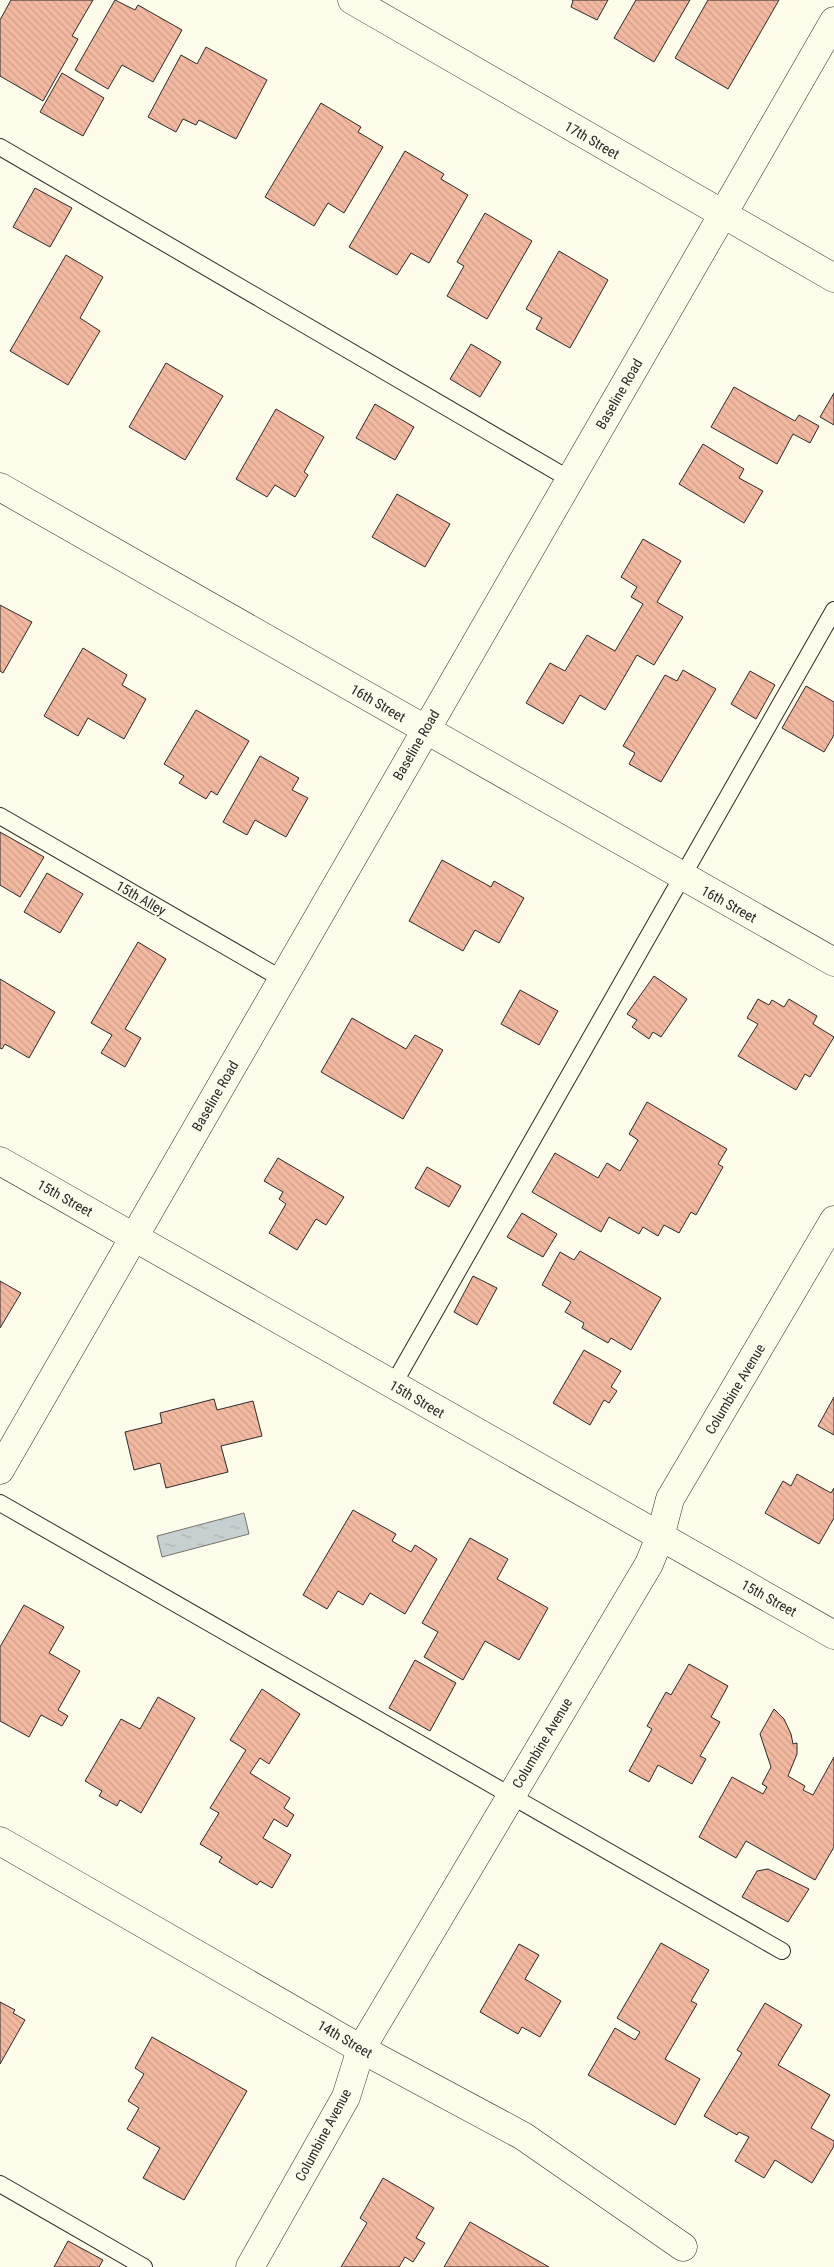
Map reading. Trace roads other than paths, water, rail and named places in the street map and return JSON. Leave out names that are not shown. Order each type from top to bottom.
[{"type":"street","name":"17th Street","points":[[352,0],[834,278]]},
{"type":"street","name":"Baseline Road","points":[[0,1470],[424,730],[834,21]]},
{"type":"street","name":"16th Street","points":[[0,487],[681,877],[834,962]]},
{"type":"street","name":"15th Street","points":[[0,1161],[834,1635]]},
{"type":"street","name":"Columbine Avenue","points":[[250,2267],[346,2097],[361,2049],[648,1564],[660,1537],[670,1499],[834,1220]]},
{"type":"street","name":"14th Street","points":[[0,1841],[361,2049],[523,2136],[683,2247]]},
{"type":"lane","points":[[0,147],[570,480]]},
{"type":"lane","points":[[393,1385],[834,610]]},
{"type":"lane","name":"15th Alley","points":[[0,816],[282,979]]},
{"type":"lane","points":[[0,1503],[782,1951]]},
{"type":"lane","points":[[0,2184],[144,2267]]},
{"type":"water","points":[[244,1513],[249,1534],[162,1557],[157,1536]]}]
